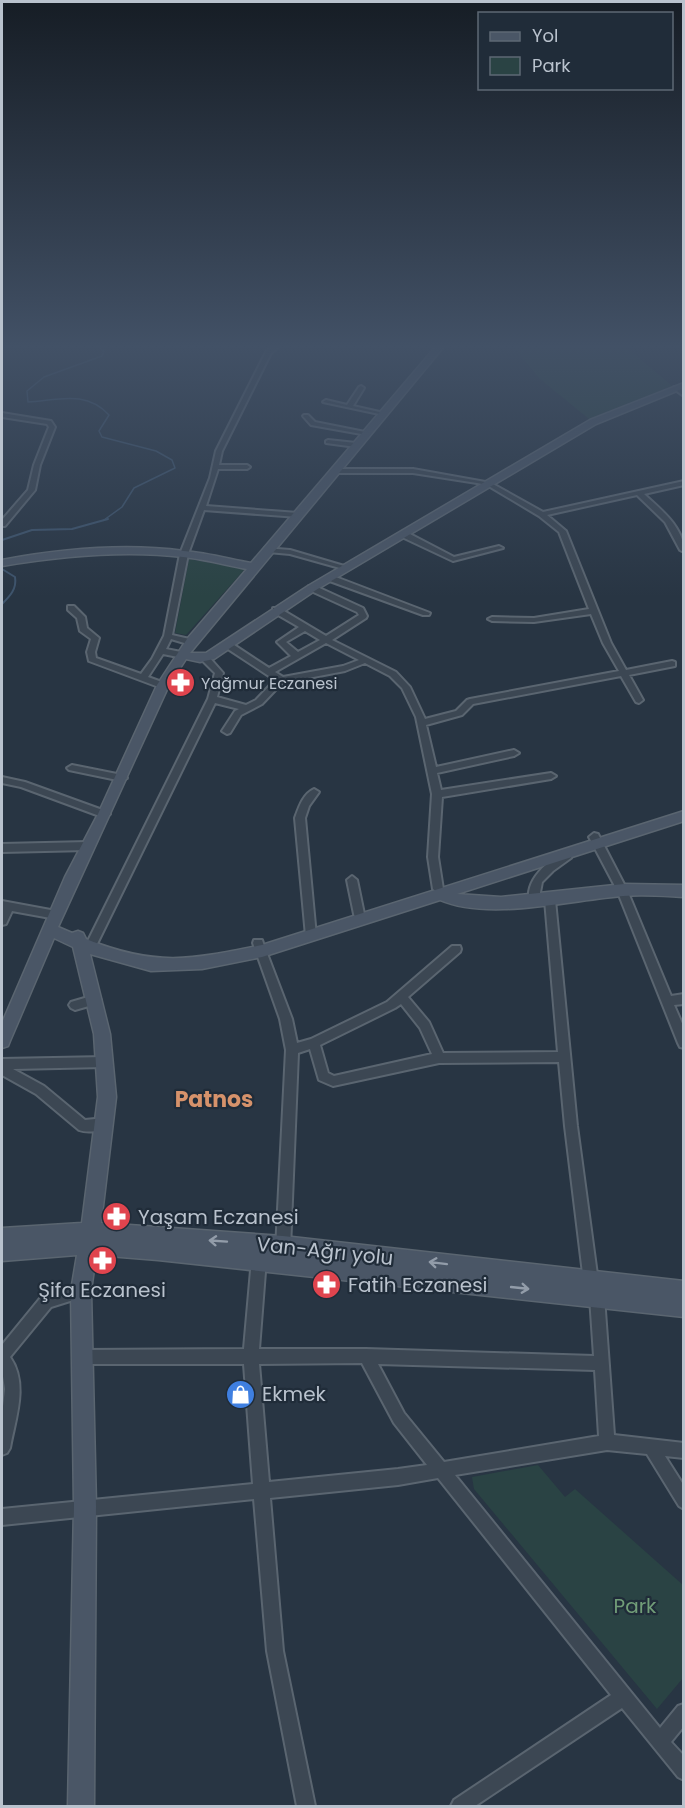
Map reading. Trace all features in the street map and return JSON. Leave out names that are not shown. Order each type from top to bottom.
[{"type":"street","points":[[2,524],[31,490],[37,465],[51,428]]},
{"type":"street","points":[[142,678],[161,651],[168,636],[184,554],[216,467],[219,451],[230,428]]},
{"type":"street","points":[[341,428],[367,433]]},
{"type":"street","points":[[186,656],[191,642],[254,567],[273,551],[298,515],[338,472],[371,428]]},
{"type":"street","points":[[2,1041],[56,915],[122,778],[156,700],[186,656],[376,428]]},
{"type":"street","points":[[161,651],[206,658],[312,588],[582,428]]},
{"type":"street","points":[[328,442],[356,445]]},
{"type":"street","points":[[216,467],[247,467]]},
{"type":"street","points":[[338,472],[413,471],[489,484],[542,514],[562,531],[622,673],[639,700]]},
{"type":"street","points":[[542,514],[684,483]]},
{"type":"street","points":[[638,492],[668,521],[684,550]]},
{"type":"street","points":[[202,508],[298,515]]},
{"type":"street","points":[[2,514],[13,512]]},
{"type":"street","points":[[405,535],[453,559],[499,548]]},
{"type":"street","points":[[273,551],[306,556],[347,568]]},
{"type":"street","points":[[5,562],[122,553],[184,554],[254,567]]},
{"type":"street","points":[[330,578],[426,613]]},
{"type":"street","points":[[268,672],[361,618],[363,613],[312,588]]},
{"type":"street","points":[[71,608],[81,617],[83,629],[95,638],[91,647],[92,659],[165,686]]},
{"type":"street","points":[[276,610],[326,640],[400,679],[413,700],[421,723],[437,794],[433,857],[441,892]]},
{"type":"street","points":[[492,619],[534,620],[594,611]]},
{"type":"street","points":[[297,656],[281,642],[305,627]]},
{"type":"street","points":[[168,636],[191,642]]},
{"type":"street","points":[[228,645],[280,680]]},
{"type":"street","points":[[81,1806],[85,1506],[81,1292],[105,1124],[105,1062],[85,942],[212,699],[219,673],[206,658]]},
{"type":"street","points":[[227,731],[238,713],[259,702],[280,680],[345,668],[364,661]]},
{"type":"street","points":[[421,723],[459,713],[470,702],[672,664]]},
{"type":"street","points":[[212,699],[246,708]]},
{"type":"street","points":[[433,771],[514,753]]},
{"type":"street","points":[[72,768],[122,778]]},
{"type":"street","points":[[437,794],[551,776]]},
{"type":"street","points":[[2,780],[22,784],[105,814]]},
{"type":"street","points":[[311,932],[300,818],[304,805],[314,792]]},
{"type":"street","points":[[50,930],[162,966],[195,965],[441,892],[596,840],[684,807]]},
{"type":"street","points":[[471,882],[567,855],[596,840],[684,816]]},
{"type":"street","points":[[596,840],[622,890],[684,1043]]},
{"type":"street","points":[[2,848],[88,846]]},
{"type":"street","points":[[534,900],[532,891],[537,881],[567,855]]},
{"type":"street","points":[[352,880],[359,914]]},
{"type":"street","points":[[471,882],[477,901]]},
{"type":"street","points":[[311,932],[359,914],[441,892],[459,900],[477,901],[550,900],[622,890],[684,891]]},
{"type":"street","points":[[550,900],[564,1057],[602,1363],[607,1442]]},
{"type":"street","points":[[2,921],[5,906],[56,915]]},
{"type":"street","points":[[260,947],[286,1019],[292,1050],[282,1253]]},
{"type":"street","points":[[292,1050],[314,1043],[402,997],[456,950]]},
{"type":"street","points":[[402,997],[425,1025],[439,1058]]},
{"type":"street","points":[[667,1001],[684,999]]},
{"type":"street","points":[[75,1005],[95,1000]]},
{"type":"street","points":[[314,1043],[322,1076],[333,1081],[439,1058],[564,1057]]},
{"type":"street","points":[[2,1064],[105,1062]]},
{"type":"street","points":[[2,1069],[40,1090],[83,1126],[105,1124]]},
{"type":"street","name":"Van-Ağrı yolu","points":[[2,1237],[88,1238],[282,1253]]},
{"type":"street","points":[[2,1251],[88,1238],[259,1259],[282,1253],[594,1289],[684,1307]]},
{"type":"street","points":[[259,1259],[251,1356],[275,1651],[306,1806]]},
{"type":"street","points":[[594,1289],[684,1291]]},
{"type":"street","points":[[2,1448],[12,1373],[2,1357],[47,1301],[81,1292]]},
{"type":"street","points":[[82,1357],[366,1356],[602,1363]]},
{"type":"street","points":[[366,1356],[399,1418],[684,1771]]},
{"type":"street","points":[[2,1517],[85,1506],[263,1491],[442,1469],[607,1442],[684,1451]]},
{"type":"street","points":[[651,1447],[684,1501]]},
{"type":"street","points":[[460,1806],[623,1697]]},
{"type":"street","points":[[660,1742],[684,1712]]},
{"type":"green space","points":[[189,559],[245,569],[186,635],[175,633]]},
{"type":"green space","name":"Park","points":[[538,1465],[565,1497],[575,1489],[683,1585],[683,1678],[657,1709],[474,1489],[472,1477]]},
{"type":"waterway","points":[[101,428],[99,431],[102,437],[156,451],[172,460],[175,468],[134,488],[122,507],[104,520]]},
{"type":"waterway","points":[[2,540],[32,530],[72,529],[108,519]]},
{"type":"waterway","points":[[2,569],[15,577],[12,592],[2,604]]},
{"type":"place","name":"Yağmur Eczanesi","points":[[180,683]]},
{"type":"place","name":"Yaşam Eczanesi","points":[[117,1217]]},
{"type":"place","name":"Şifa Eczanesi","points":[[102,1260]]},
{"type":"place","name":"Fatih Eczanesi","points":[[327,1285]]},
{"type":"place","name":"Ekmek","points":[[241,1394]]},
{"type":"district","name":"Patnos","points":[[214,1099]]}]
